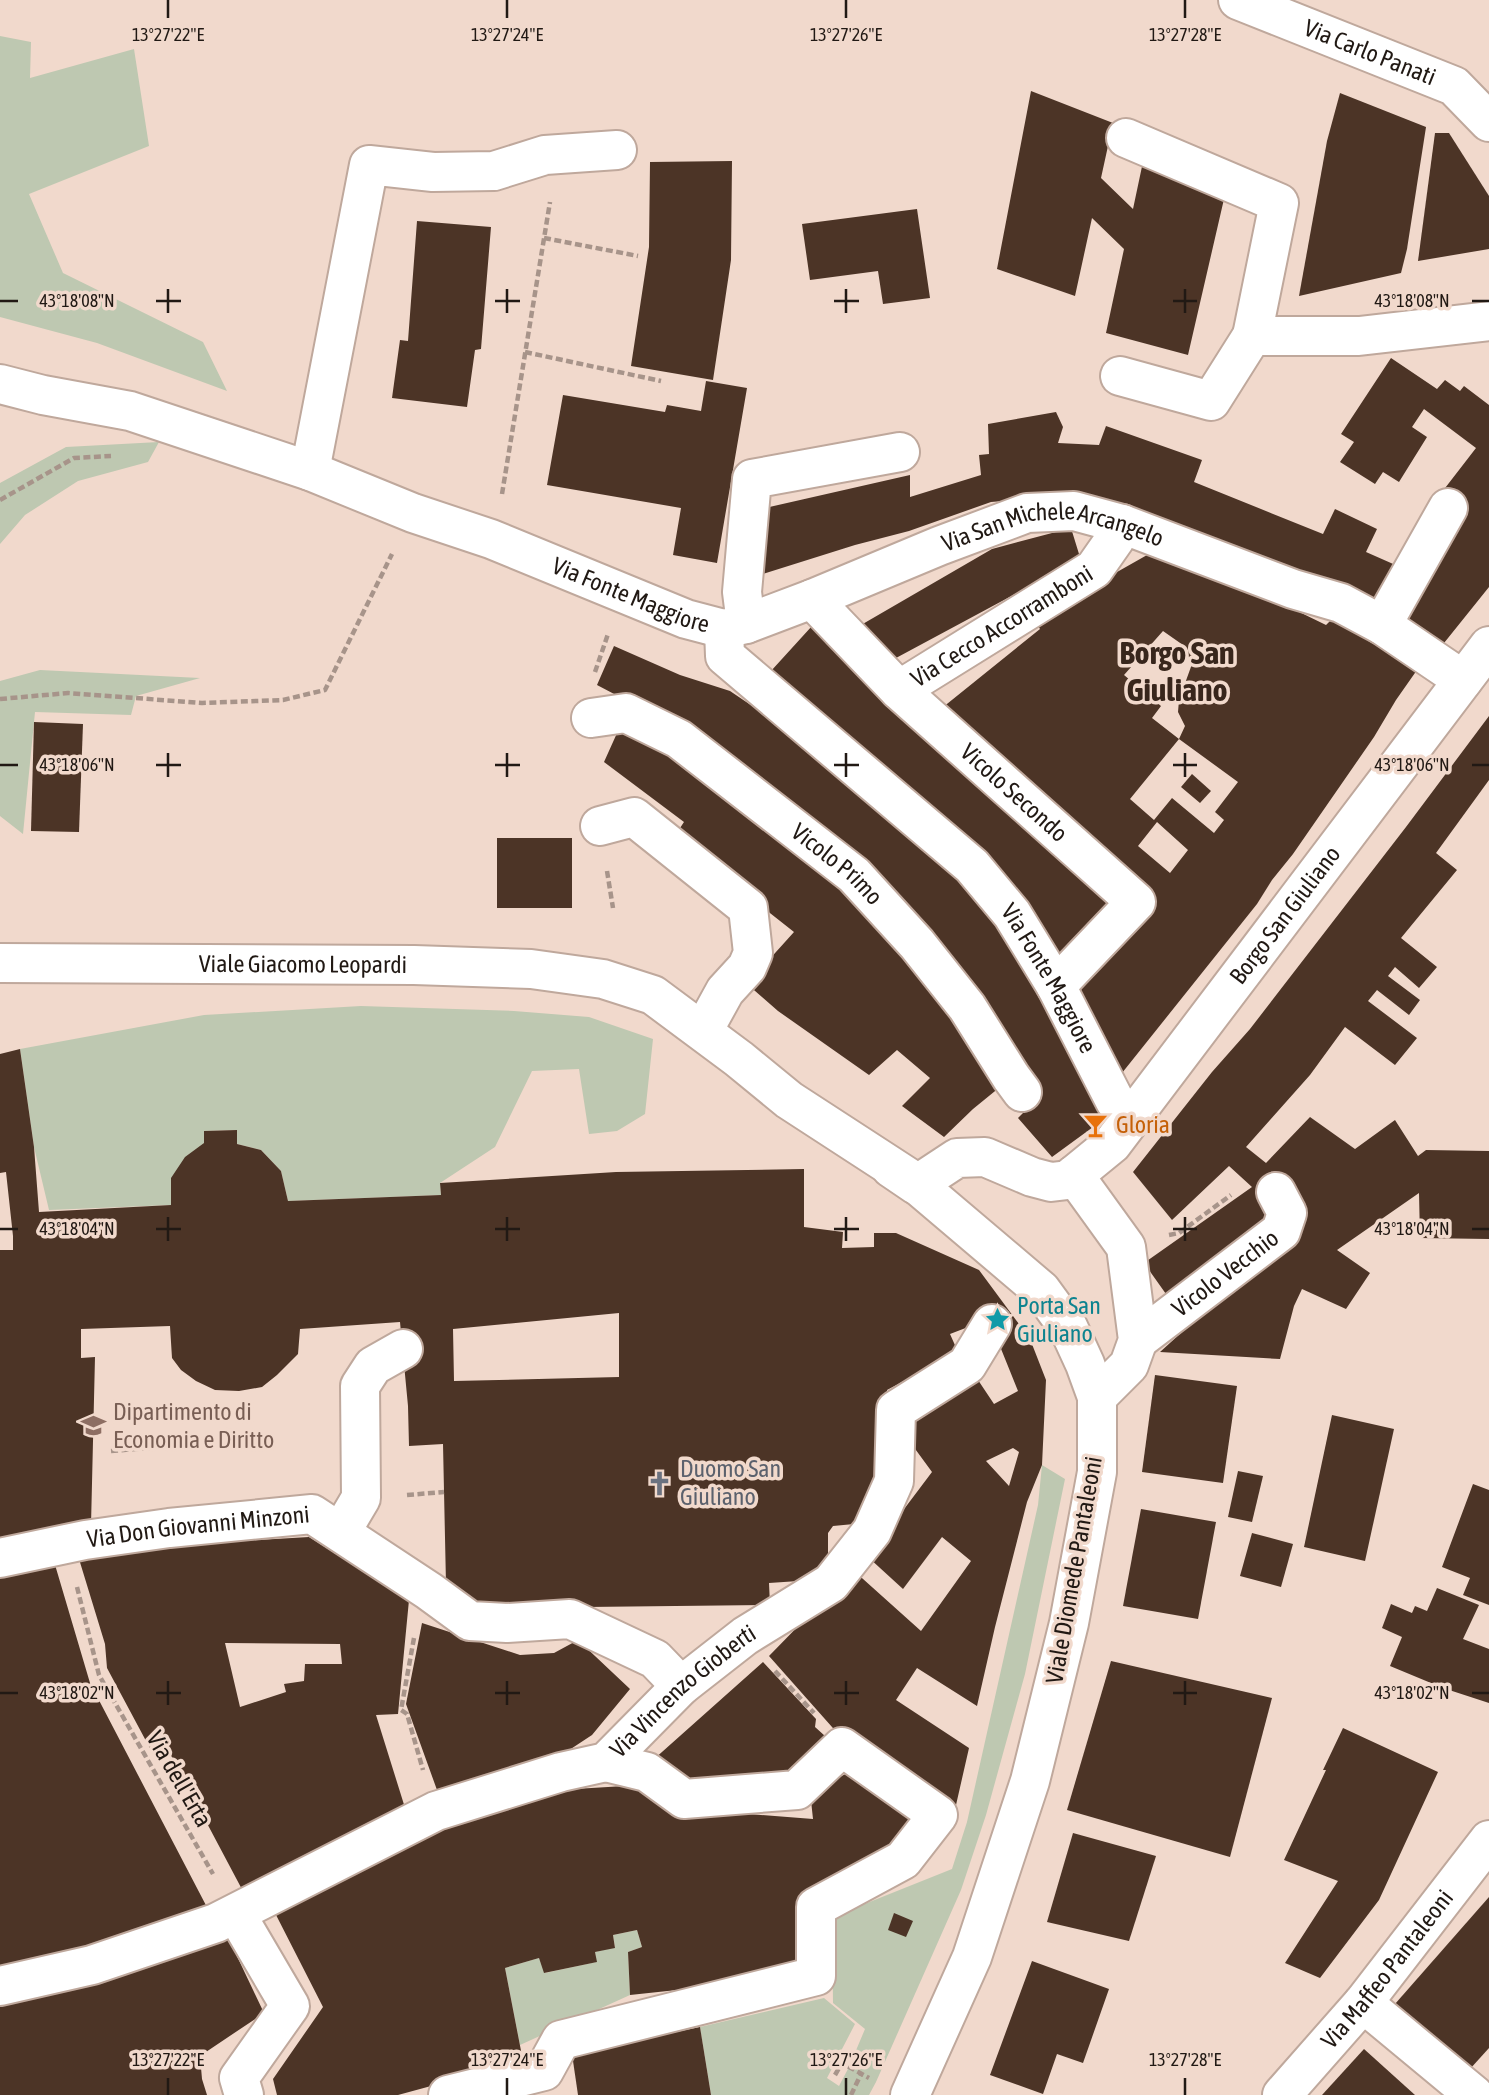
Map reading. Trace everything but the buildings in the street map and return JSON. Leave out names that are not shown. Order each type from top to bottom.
[{"type":"street","name":"Via Carlo Panati","points":[[1238,0],[1454,86],[1489,122]]},
{"type":"street","points":[[1120,376],[1211,401],[1252,336],[1279,203],[1126,138]]},
{"type":"street","points":[[310,471],[369,165],[433,172],[494,171],[545,155],[617,150]]},
{"type":"street","points":[[1252,336],[1359,336],[1489,321]]},
{"type":"street","name":"Via Fonte Maggiore","points":[[0,384],[130,411],[310,471],[413,513],[491,539],[686,620],[735,626],[725,656],[972,866],[1012,914],[1056,986],[1115,1101],[1132,1118]]},
{"type":"street","points":[[735,626],[742,592],[752,479],[900,452]]},
{"type":"street","points":[[1382,625],[1448,508]]},
{"type":"street","name":"Via San Michele Arcangelo","points":[[735,626],[812,599],[1027,513],[1074,511],[1122,524],[1293,589],[1342,603],[1382,625],[1463,680]]},
{"type":"street","name":"Via Cecco Accorramboni","points":[[899,691],[1094,569],[1122,524]]},
{"type":"street","name":"Vicolo Secondo","points":[[812,599],[899,691],[1136,902],[1056,986]]},
{"type":"street","name":"Borgo San Giuliano","points":[[1071,1177],[1112,1144],[1489,646]]},
{"type":"street","name":"Vicolo Primo","points":[[591,718],[626,713],[679,739],[854,875],[917,944],[967,1007],[1022,1092]]},
{"type":"street","points":[[600,826],[634,817],[748,908],[753,953],[747,967],[725,991],[703,1031]]},
{"type":"street","name":"Viale Giacomo Leopardi","points":[[0,963],[414,965],[531,969],[603,979],[653,995],[703,1031]]},
{"type":"street","name":"Viale Diomede Pantaleoni","points":[[703,1031],[789,1100],[916,1185],[1041,1290],[1068,1327],[1097,1397],[1097,1472],[1069,1623],[1030,1781],[972,1957],[893,2088]]},
{"type":"street","points":[[916,1185],[957,1158],[985,1157],[1051,1182],[1071,1177],[1126,1247],[1138,1340],[1129,1364],[1097,1397]]},
{"type":"street","name":"Vicolo Vecchio","points":[[1138,1340],[1281,1231],[1287,1213],[1276,1192]]},
{"type":"street","name":"Via Vincenzo Gioberti","points":[[0,1986],[92,1965],[216,1923],[436,1811],[561,1772],[606,1762],[681,1686],[745,1636],[831,1583],[872,1531],[894,1481],[896,1410],[967,1364],[992,1324]]},
{"type":"street","points":[[341,1532],[360,1498],[360,1386],[373,1366],[403,1349]]},
{"type":"street","name":"Via Don Giovanni Minzoni","points":[[0,1558],[85,1540],[169,1528],[312,1514],[470,1621],[507,1623],[570,1619],[655,1658],[681,1686]]},
{"type":"street","points":[[448,2095],[546,2083],[561,2040],[816,1976],[816,1907],[903,1860],[938,1815],[842,1747],[797,1790],[684,1799],[647,1772],[606,1762]]},
{"type":"street","name":"Via Maffeo Pantaleoni","points":[[1282,2095],[1363,2003],[1489,1840]]},
{"type":"street","points":[[236,1914],[290,2006],[239,2078],[244,2095]]},
{"type":"street","points":[[1363,2003],[1474,2095]]},
{"type":"street","points":[[1483,2095],[1489,2089]]},
{"type":"path","points":[[501,497],[551,192]]},
{"type":"path","points":[[544,238],[638,256]]},
{"type":"path","points":[[525,352],[661,381]]},
{"type":"path","points":[[0,500],[74,458],[124,456]]},
{"type":"path","points":[[0,699],[68,693],[202,703],[283,700],[325,691],[413,513]]},
{"type":"path","points":[[595,671],[603,647]]},
{"type":"path","points":[[1167,1235],[1179,1233],[1236,1191]]},
{"type":"path","points":[[111,1451],[173,1446]]},
{"type":"path","points":[[402,1495],[443,1492]]},
{"type":"path","name":"Via dell'Erta","points":[[75,1581],[99,1675],[216,1878]]},
{"type":"path","points":[[415,1632],[401,1710],[407,1714],[426,1781]]},
{"type":"path","points":[[774,1669],[817,1716]]},
{"type":"path","points":[[835,2075],[842,2063],[893,2088]]},
{"type":"path","points":[[851,2095],[861,2074]]},
{"type":"green space","points":[[0,36],[31,42],[30,78],[134,49],[149,146],[29,194],[63,273],[203,342],[227,391],[97,343],[0,317]]},
{"type":"green space","points":[[159,442],[148,462],[78,481],[25,515],[0,544],[0,483],[66,447]]},
{"type":"green space","points":[[40,670],[200,678],[136,696],[131,715],[35,712],[23,834],[0,816],[0,681]]},
{"type":"green space","points":[[361,1006],[514,1011],[589,1017],[653,1039],[645,1114],[617,1131],[589,1134],[579,1069],[532,1071],[495,1147],[440,1183],[441,1195],[288,1201],[281,1171],[261,1150],[237,1144],[236,1130],[204,1131],[204,1143],[171,1205],[49,1210],[34,1147],[20,1049],[204,1015]]},
{"type":"green space","points":[[1042,1465],[1065,1479],[1025,1674],[986,1815],[961,1890],[876,2082],[869,2095],[711,2095],[700,2027],[824,1998],[855,2024],[827,2078],[839,2086],[849,2067],[865,2029],[833,2003],[832,1917],[952,1869],[967,1822],[1038,1505]]},
{"type":"green space","points":[[637,1930],[642,1947],[628,1952],[630,1995],[520,2045],[505,1968],[539,1958],[545,1973],[596,1962],[595,1952],[615,1947],[613,1935]]},
{"type":"place","name":"Gloria","points":[[1096,1125]]},
{"type":"place","name":"Porta San Giuliano","points":[[997,1320]]},
{"type":"place","name":"Dipartimento di Economia e Diritto","points":[[93,1426]]},
{"type":"place","name":"Duomo San Giuliano","points":[[660,1483]]},
{"type":"district","name":"Borgo San Giuliano","points":[[1177,672]]}]
